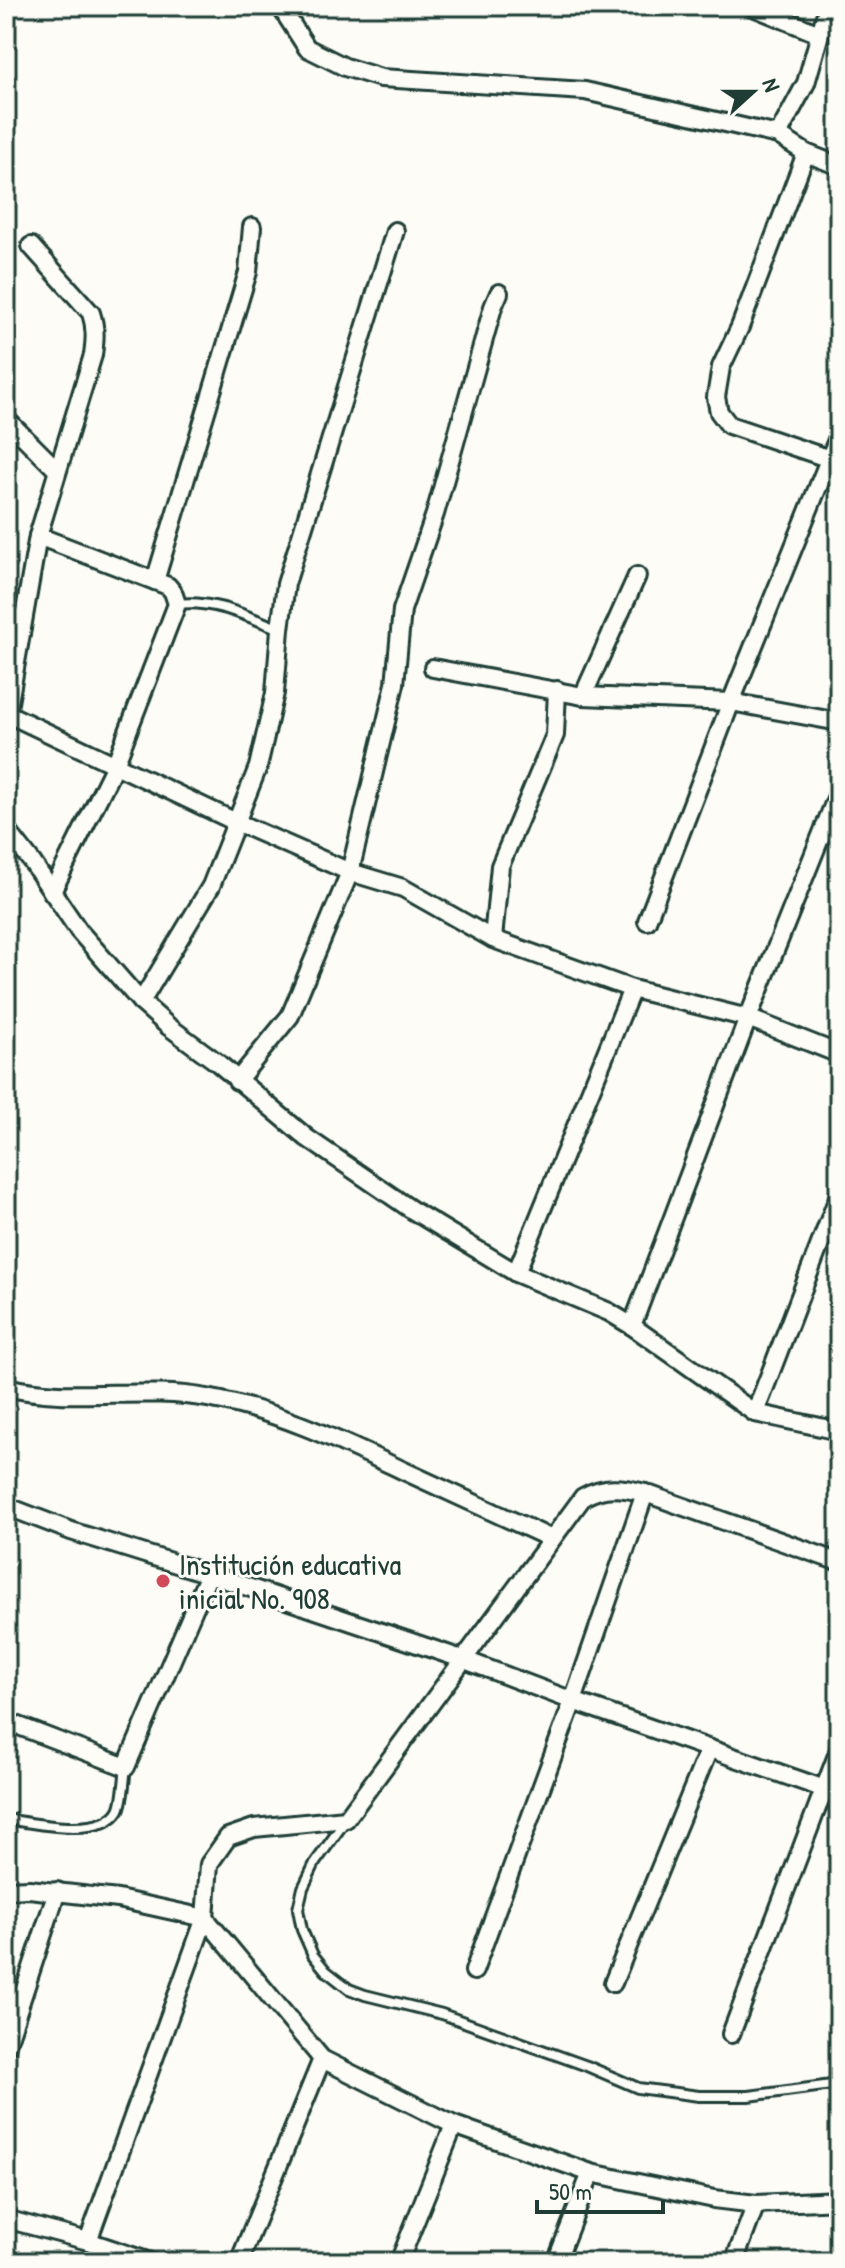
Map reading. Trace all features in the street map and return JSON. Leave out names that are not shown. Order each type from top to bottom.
[{"type":"street","points":[[280,6],[307,48],[345,67],[381,78],[585,91],[778,135],[806,153],[839,166]]},
{"type":"street","points":[[751,6],[819,34]]},
{"type":"street","points":[[778,135],[806,83],[828,6]]},
{"type":"street","points":[[806,153],[740,327],[721,367],[716,397],[719,412],[729,425],[835,461]]},
{"type":"street","points":[[155,581],[248,272],[252,227]]},
{"type":"street","points":[[141,1002],[211,886],[258,767],[275,693],[286,584],[395,231]]},
{"type":"street","points":[[31,246],[91,313],[95,327],[93,355],[38,536],[7,717],[350,872],[403,888],[493,939],[632,989],[748,1018],[839,1054]]},
{"type":"street","points":[[237,1081],[290,1016],[350,872],[395,684],[402,610],[435,514],[499,293]]},
{"type":"street","points":[[6,419],[57,470]]},
{"type":"street","points":[[647,921],[731,702],[835,461],[839,435]]},
{"type":"street","points":[[38,536],[168,586],[177,604],[115,765],[52,892]]},
{"type":"street","points":[[583,696],[637,576]]},
{"type":"street","points":[[6,609],[22,627]]},
{"type":"street","points":[[433,668],[583,696],[731,702],[839,722]]},
{"type":"street","points":[[493,939],[500,866],[555,735],[557,690]]},
{"type":"street","points":[[632,1326],[748,1018],[839,791]]},
{"type":"street","points":[[6,829],[79,931],[141,1002],[320,1147],[412,1210],[516,1273],[609,1312],[632,1326],[755,1413],[839,1431]]},
{"type":"street","points":[[516,1273],[632,989]]},
{"type":"street","points":[[755,1413],[839,1195]]},
{"type":"street","points":[[6,1387],[56,1393],[143,1392],[207,1398],[278,1417],[335,1439],[552,1539]]},
{"type":"street","points":[[88,2241],[205,1918],[209,1864],[228,1837],[254,1828],[346,1819],[583,1497],[595,1490],[623,1488],[645,1493],[839,1562]]},
{"type":"street","points":[[474,1971],[645,1493]]},
{"type":"street","points":[[6,1506],[71,1531],[462,1659],[832,1791]]},
{"type":"street","points":[[6,1721],[126,1767],[209,1574]]},
{"type":"street","points":[[613,1983],[709,1749]]},
{"type":"street","points":[[731,2034],[832,1791],[839,1750]]},
{"type":"street","points":[[6,1890],[57,1891],[118,1899],[205,1918],[322,2059],[454,2125],[591,2173],[714,2199],[756,2204],[839,2200]]},
{"type":"street","points":[[6,2047],[57,1891]]},
{"type":"street","points":[[239,2262],[322,2059]]},
{"type":"street","points":[[399,2262],[454,2125]]},
{"type":"street","points":[[556,2262],[591,2173]]},
{"type":"street","points":[[734,2262],[756,2204]]},
{"type":"street","points":[[6,2219],[150,2262]]},
{"type":"lane","points":[[177,604],[193,602],[228,610],[280,629]]},
{"type":"lane","points":[[6,1819],[82,1828],[103,1822],[117,1814],[122,1803],[121,1790],[126,1767]]},
{"type":"lane","points":[[346,1819],[315,1863],[303,1888],[298,1909],[302,1930],[313,1955],[326,1971],[349,1989],[442,2014],[587,2066],[638,2088],[699,2096],[749,2096],[839,2084]]},
{"type":"place","name":"Institución educativa inicial No. 908","points":[[163,1581]]}]
